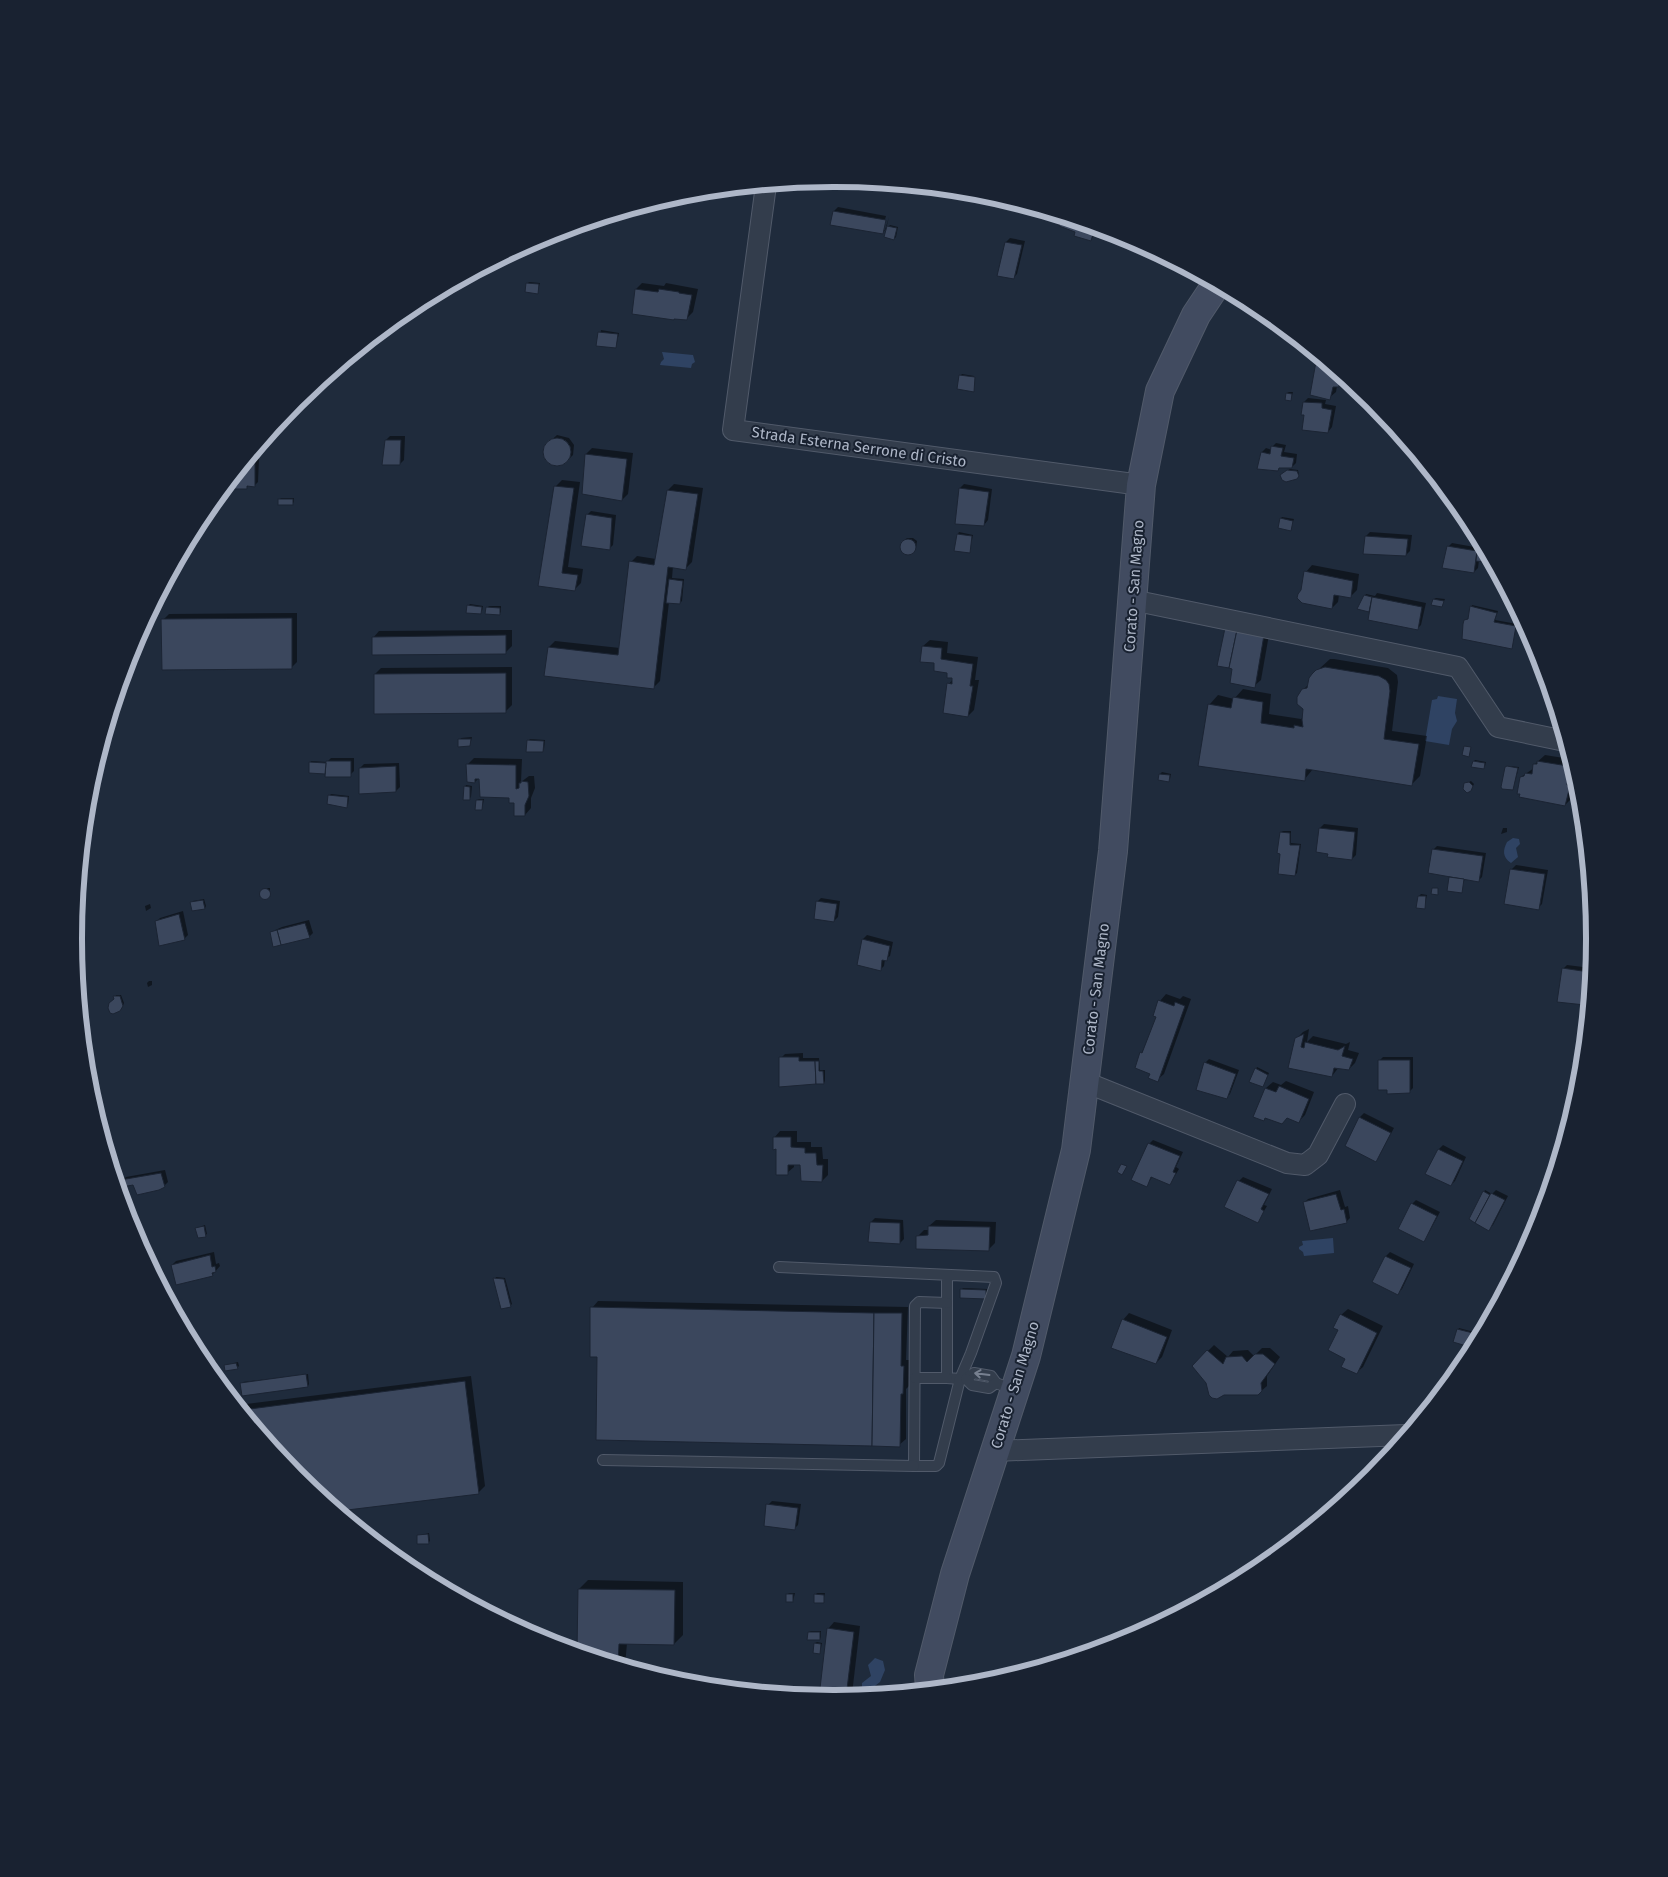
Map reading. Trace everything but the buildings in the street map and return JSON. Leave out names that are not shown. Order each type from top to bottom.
[{"type":"main road","name":"Corato - San Magno","points":[[930,1684],[929,1675],[956,1574],[995,1451],[1006,1387],[1026,1356],[1076,1150],[1113,851],[1141,485],[1160,391],[1196,315],[1213,290]]},
{"type":"street","name":"Strada Esterna Serrone di Cristo","points":[[765,191],[733,430],[1141,485]]},
{"type":"street","points":[[1132,600],[1458,667],[1498,727],[1559,740]]},
{"type":"street","points":[[1085,1082],[1287,1162],[1305,1164],[1318,1155],[1345,1104]]},
{"type":"street","points":[[995,1451],[1398,1435]]},
{"type":"lane","points":[[603,1460],[914,1466],[936,1466],[939,1464],[963,1379],[996,1283],[994,1277],[779,1267]]},
{"type":"lane","points":[[947,1275],[947,1378]]},
{"type":"lane","points":[[914,1466],[915,1306],[919,1302],[947,1303]]},
{"type":"lane","points":[[915,1378],[963,1379],[972,1385],[989,1388],[1006,1387]]},
{"type":"water","points":[[662,352],[693,355],[695,362],[691,368],[660,365],[664,359]]},
{"type":"water","points":[[1438,696],[1457,699],[1455,713],[1457,721],[1452,729],[1449,745],[1425,741],[1432,700],[1437,699]]},
{"type":"water","points":[[1513,838],[1519,839],[1520,844],[1516,848],[1518,857],[1511,863],[1506,858],[1504,851],[1507,842]]},
{"type":"water","points":[[1333,1238],[1334,1253],[1304,1256],[1303,1252],[1299,1249],[1303,1245],[1302,1241]]},
{"type":"water","points":[[875,1658],[883,1661],[885,1670],[880,1682],[872,1688],[862,1689],[862,1683],[871,1676],[868,1665]]}]
